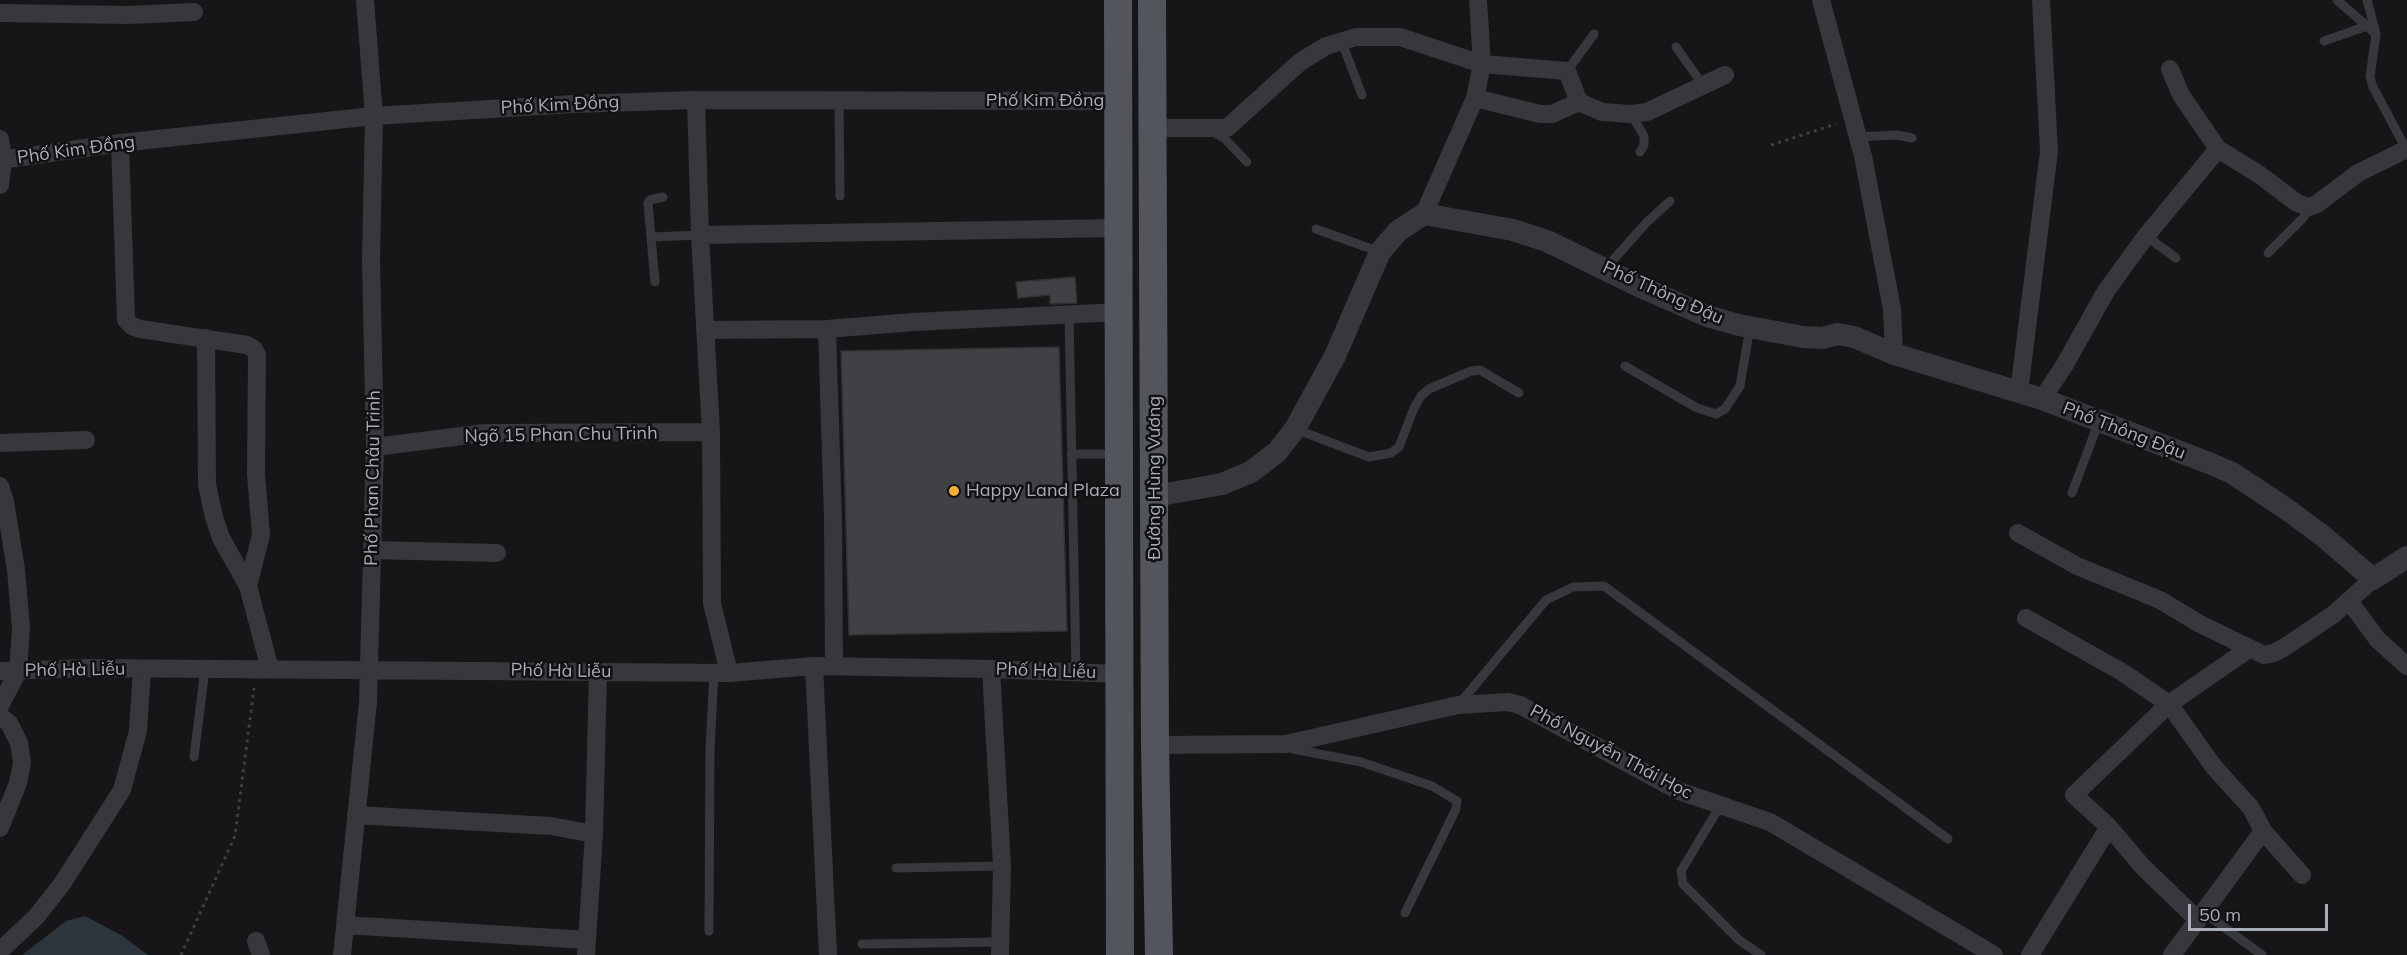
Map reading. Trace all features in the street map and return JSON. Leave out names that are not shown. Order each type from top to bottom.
[{"type":"main road","name":"Đường Hùng Vương","points":[[1118,0],[1120,955]]},
{"type":"main road","name":"Đường Hùng Vương","points":[[1152,0],[1155,745],[1159,955]]},
{"type":"main road","points":[[1119,868],[1158,869]]},
{"type":"street","name":"Phố Phan Châu Trinh","points":[[342,955],[368,702],[375,447],[371,259],[374,116],[365,0]]},
{"type":"street","points":[[1155,496],[1222,484],[1251,472],[1277,452],[1295,429],[1335,356],[1380,252],[1398,231],[1424,214],[1475,98],[1482,64],[1478,0]]},
{"type":"street","points":[[1821,0],[1858,137],[1892,309],[1894,354]]},
{"type":"street","points":[[2019,392],[2049,151],[2041,0]]},
{"type":"street","points":[[0,13],[128,15],[194,12]]},
{"type":"street","points":[[1153,128],[1227,128],[1300,62],[1326,46],[1356,37],[1400,38],[1482,64],[1567,71],[1579,102],[1602,112],[1631,114],[1647,112],[1725,75]]},
{"type":"street","points":[[2170,69],[2181,95],[2218,149],[2260,175],[2297,203],[2309,207],[2317,204],[2358,173],[2407,149]]},
{"type":"street","points":[[1475,98],[1540,114],[1552,114],[1579,102]]},
{"type":"street","name":"Phố Kim Đồng","points":[[2,160],[120,143],[374,116],[573,104],[696,100],[1119,101]]},
{"type":"street","points":[[696,100],[700,235],[711,432],[712,603],[721,673]]},
{"type":"street","points":[[0,139],[2,160],[0,185]]},
{"type":"street","points":[[120,143],[126,320],[132,326],[140,329],[247,345],[254,349],[257,355],[256,474],[261,535],[248,586]]},
{"type":"street","points":[[2042,399],[2064,366],[2106,291],[2146,236],[2218,149]]},
{"type":"street","name":"Phố Thông Đậu","points":[[1424,214],[1530,235],[1564,247],[1643,288],[1707,316],[1803,338],[1822,338],[1838,334],[1854,337],[1894,354],[2042,399],[2232,473],[2313,529],[2373,579]]},
{"type":"street","points":[[700,235],[1119,228]]},
{"type":"street","points":[[705,330],[827,329],[914,322],[1119,312]]},
{"type":"street","points":[[827,329],[833,519],[834,666]]},
{"type":"street","points":[[206,338],[207,485],[221,538],[248,586],[263,669]]},
{"type":"street","name":"Ngõ 15 Phan Chu Trinh","points":[[375,447],[485,433],[711,432]]},
{"type":"street","points":[[0,443],[86,440]]},
{"type":"street","points":[[0,486],[5,502],[16,570],[21,628],[7,670],[9,689],[0,706]]},
{"type":"street","points":[[2018,532],[2076,566],[2160,600],[2200,624],[2264,655],[2274,653],[2334,614],[2373,579],[2407,557]]},
{"type":"street","points":[[372,550],[497,553]]},
{"type":"street","points":[[2349,601],[2379,640],[2407,666]]},
{"type":"street","points":[[2026,618],[2122,672],[2169,704],[2214,767],[2251,808],[2263,831],[2302,875]]},
{"type":"street","points":[[2200,915],[2143,867],[2109,827],[2074,795],[2169,704],[2250,648]]},
{"type":"street","points":[[814,666],[828,955]]},
{"type":"street","name":"Phố Hà Liễu","points":[[7,670],[369,669],[721,673],[834,666],[1119,674]]},
{"type":"street","points":[[0,951],[36,916],[62,884],[122,790],[138,731],[142,669]]},
{"type":"street","points":[[991,669],[1002,866],[1000,949]]},
{"type":"street","points":[[345,925],[587,948],[594,834],[598,672]]},
{"type":"street","name":"Phố Nguyễn Thái Học","points":[[1155,745],[1286,744],[1458,705],[1508,702],[1520,705],[1679,791],[1770,822],[1994,955]]},
{"type":"street","points":[[0,716],[9,723],[19,743],[22,763],[18,783],[0,828]]},
{"type":"street","points":[[356,815],[551,826],[594,834]]},
{"type":"street","points":[[2030,955],[2109,827]]},
{"type":"street","points":[[2172,955],[2263,831]]},
{"type":"lane","points":[[2337,0],[2376,33]]},
{"type":"lane","points":[[2367,0],[2376,33],[2370,77],[2373,87],[2407,149]]},
{"type":"lane","points":[[2324,41],[2367,26]]},
{"type":"lane","points":[[1567,71],[1594,34]]},
{"type":"lane","points":[[1341,40],[1362,95]]},
{"type":"lane","points":[[1676,47],[1703,85]]},
{"type":"lane","points":[[839,100],[840,196]]},
{"type":"lane","points":[[1631,114],[1644,135],[1644,145],[1640,152]]},
{"type":"lane","points":[[1203,127],[1224,138],[1247,162]]},
{"type":"lane","points":[[1858,137],[1897,135],[1912,138]]},
{"type":"lane","points":[[655,282],[648,203],[650,200],[663,198]]},
{"type":"lane","points":[[1606,268],[1670,201]]},
{"type":"lane","points":[[2268,253],[2304,217],[2309,207]]},
{"type":"lane","points":[[1316,230],[1380,252]]},
{"type":"lane","points":[[651,237],[700,235]]},
{"type":"lane","points":[[2146,236],[2176,258]]},
{"type":"lane","points":[[1069,314],[1076,672]]},
{"type":"lane","points":[[1625,366],[1697,408],[1716,414],[1725,409],[1740,386],[1750,327]]},
{"type":"lane","points":[[1295,429],[1369,457],[1391,453],[1400,447],[1420,396],[1429,389],[1471,371],[1480,370],[1519,393]]},
{"type":"lane","points":[[2072,493],[2099,421]]},
{"type":"lane","points":[[1071,454],[1118,454]]},
{"type":"lane","points":[[1458,705],[1546,600],[1573,586],[1604,586],[1948,838]]},
{"type":"lane","points":[[194,757],[205,669]]},
{"type":"lane","points":[[709,931],[710,749],[721,673]]},
{"type":"lane","points":[[1286,744],[1293,749],[1361,762],[1432,786],[1457,801],[1456,809],[1405,913]]},
{"type":"lane","points":[[1720,806],[1681,872],[1683,884],[1727,929],[1761,955]]},
{"type":"lane","points":[[896,868],[1002,866]]},
{"type":"lane","points":[[2200,915],[2262,955]]},
{"type":"lane","points":[[862,944],[1000,949]]},
{"type":"path","points":[[1771,145],[1852,119]]},
{"type":"path","points":[[181,955],[235,836],[263,669]]},
{"type":"shaded area","points":[[85,916],[121,935],[148,955],[22,955],[66,921]]},
{"type":"building","points":[[1075,277],[1077,303],[1050,304],[1050,295],[1018,298],[1016,282]]},
{"type":"building","name":"Happy Land Plaza","points":[[1059,347],[1067,631],[849,635],[841,351]]},
{"type":"place","name":"Happy Land Plaza","points":[[954,491]]}]
